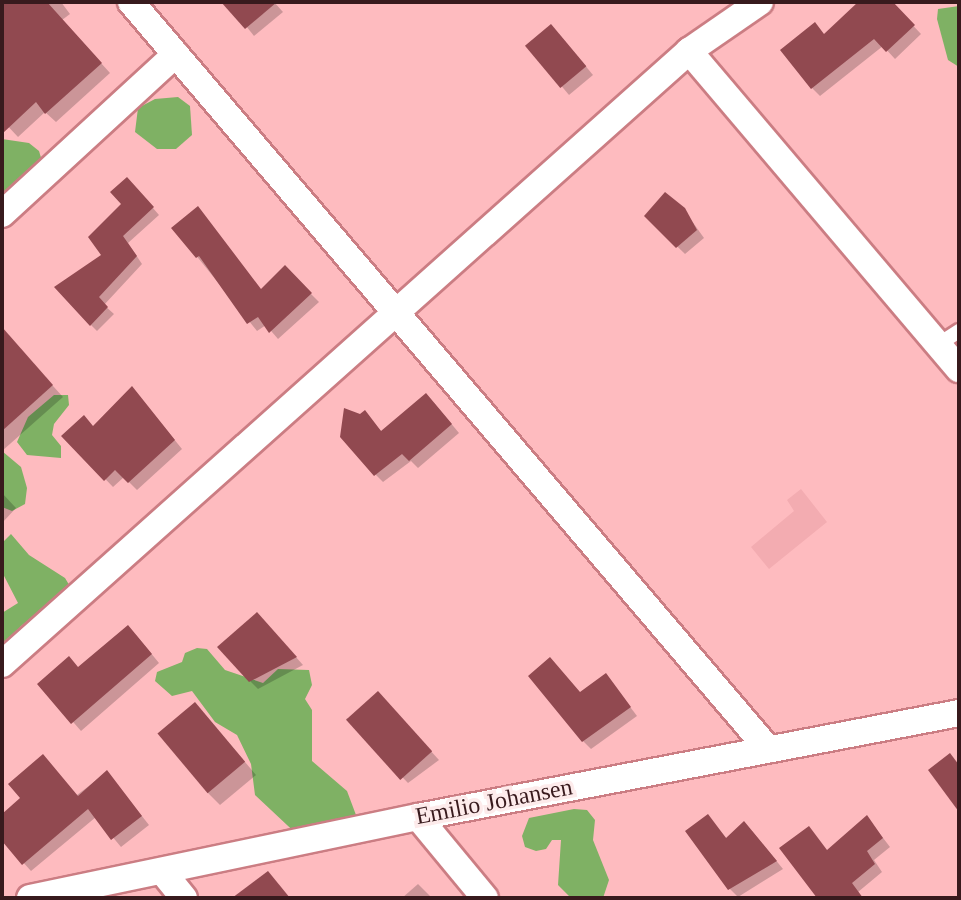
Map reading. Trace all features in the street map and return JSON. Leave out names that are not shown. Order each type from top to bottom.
[{"type":"street","points":[[131,2],[768,749]]},
{"type":"street","points":[[2,664],[689,51],[760,2]]},
{"type":"street","points":[[689,51],[949,338],[959,369]]},
{"type":"street","points":[[2,214],[176,54]]},
{"type":"street","name":"Emilio Johansen","points":[[30,898],[418,817],[959,713]]},
{"type":"street","points":[[418,817],[485,898]]},
{"type":"street","points":[[162,871],[184,898]]},
{"type":"shaded area","points":[[801,489],[827,522],[769,569],[751,547],[794,511],[787,500]]},
{"type":"green space","points":[[959,6],[959,67],[948,60],[937,19],[938,9]]},
{"type":"green space","points":[[178,97],[190,106],[192,135],[176,149],[157,149],[135,132],[138,108],[155,99]]},
{"type":"green space","points":[[2,139],[29,143],[39,151],[45,171],[39,199],[2,231]]},
{"type":"green space","points":[[54,395],[68,395],[69,405],[54,424],[52,435],[61,446],[61,458],[27,455],[17,442],[28,417]]},
{"type":"green space","points":[[2,451],[21,467],[27,488],[25,504],[12,511],[2,507]]},
{"type":"green space","points":[[11,534],[29,555],[65,578],[74,593],[33,627],[26,622],[20,627],[14,645],[2,646],[2,613],[18,603],[2,572],[2,543]]},
{"type":"green space","points":[[197,648],[207,649],[225,670],[263,683],[278,669],[309,670],[312,685],[305,699],[312,710],[312,761],[347,791],[356,815],[349,829],[303,840],[255,795],[251,764],[237,735],[215,722],[192,691],[172,696],[155,681],[157,672],[182,662],[185,653]]},
{"type":"green space","points":[[574,809],[587,810],[595,820],[593,840],[609,880],[603,898],[571,898],[558,885],[561,840],[552,840],[546,849],[536,851],[525,847],[522,836],[529,818]]},
{"type":"building","points":[[2,2],[47,2],[102,63],[45,114],[36,102],[2,134]]},
{"type":"building","points":[[221,2],[277,2],[245,29]]},
{"type":"building","points":[[858,2],[893,2],[915,25],[886,52],[874,39],[811,89],[780,50],[815,22],[824,34]]},
{"type":"building","points":[[551,24],[586,66],[560,88],[525,46]]},
{"type":"building","points":[[127,177],[154,207],[123,236],[137,256],[99,297],[108,307],[90,326],[54,287],[101,255],[88,237],[121,204],[110,192]]},
{"type":"building","points":[[665,192],[685,208],[697,230],[676,248],[644,216]]},
{"type":"building","points":[[198,206],[261,289],[285,265],[312,293],[269,333],[258,317],[247,324],[199,256],[196,258],[171,228]]},
{"type":"building","points":[[2,327],[53,385],[2,431]]},
{"type":"building","points":[[132,386],[175,440],[128,483],[115,470],[104,481],[61,436],[84,415],[93,426]]},
{"type":"building","points":[[426,393],[452,424],[409,461],[402,454],[374,476],[340,437],[344,408],[360,414],[365,410],[381,431]]},
{"type":"building","points":[[257,612],[297,657],[249,682],[217,647]]},
{"type":"building","points":[[128,625],[152,654],[71,724],[37,684],[69,656],[78,667]]},
{"type":"building","points":[[550,657],[580,692],[606,673],[631,707],[582,742],[528,676]]},
{"type":"building","points":[[378,691],[432,751],[400,780],[346,720]]},
{"type":"building","points":[[195,702],[245,762],[208,793],[157,733]]},
{"type":"building","points":[[950,753],[959,765],[959,812],[928,770]]},
{"type":"building","points":[[43,754],[78,796],[107,770],[142,816],[111,840],[88,809],[22,865],[2,841],[2,814],[20,798],[8,784]]},
{"type":"building","points":[[708,814],[726,838],[744,821],[777,861],[728,890],[685,831]]},
{"type":"building","points":[[867,815],[883,838],[867,851],[875,864],[852,883],[863,898],[817,898],[779,848],[809,826],[827,850]]},
{"type":"building","points":[[268,871],[290,898],[232,898]]}]
